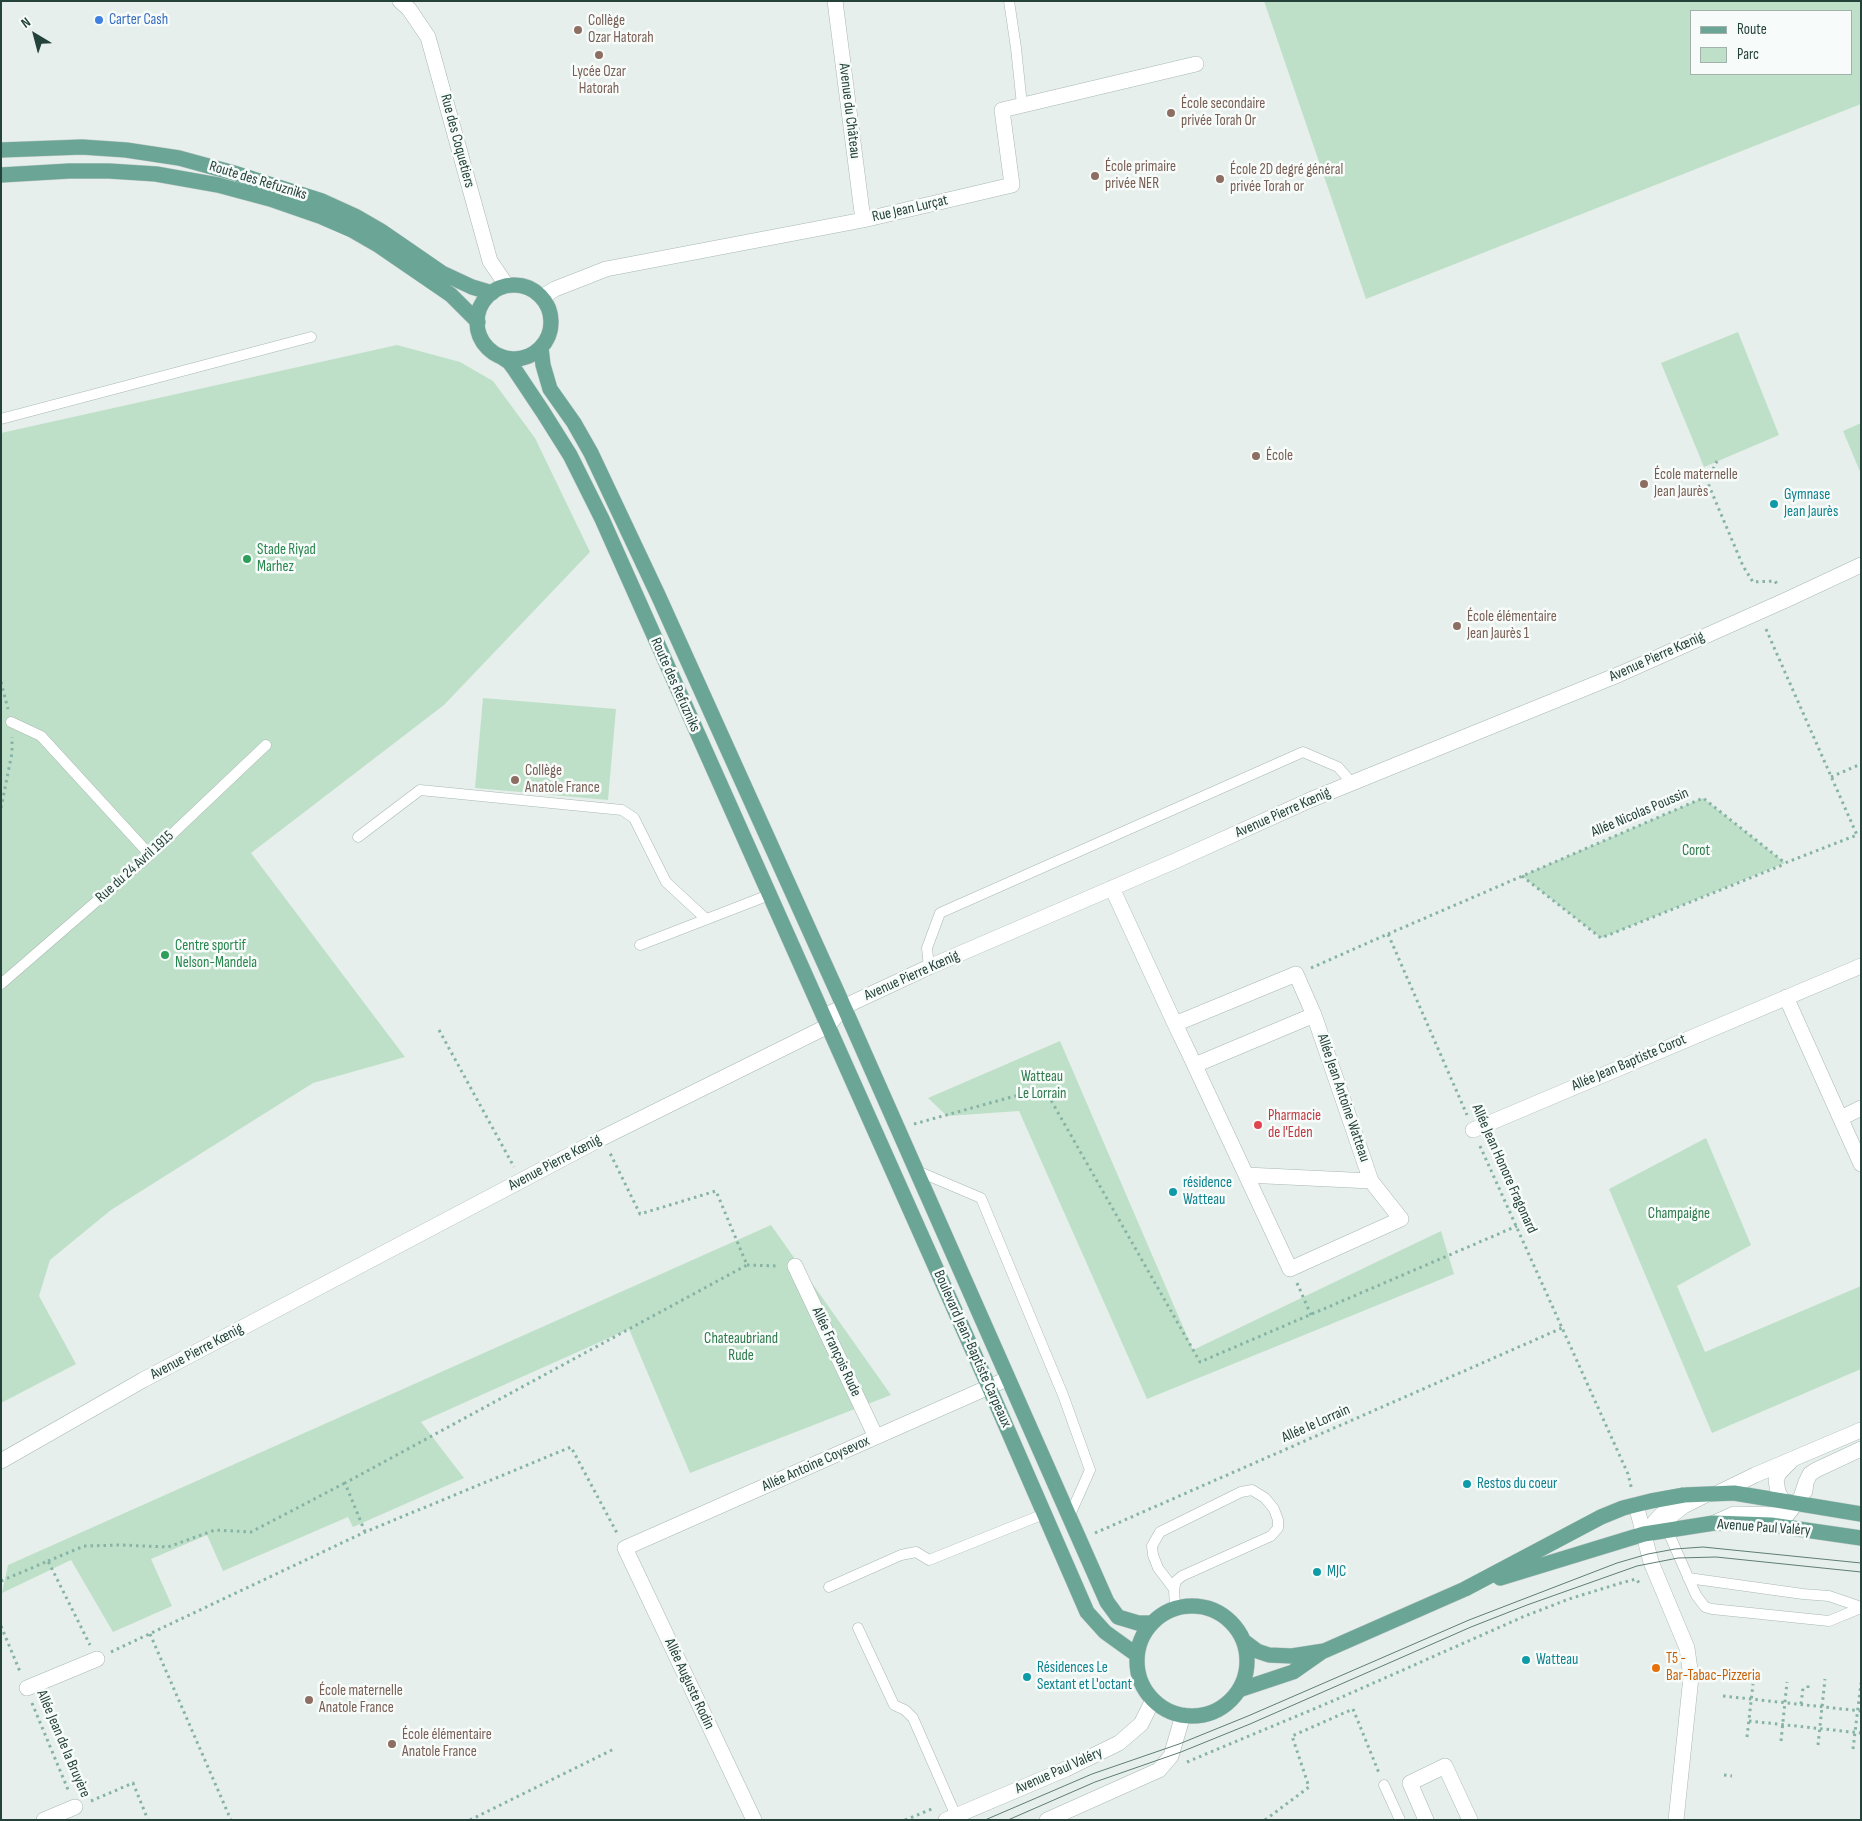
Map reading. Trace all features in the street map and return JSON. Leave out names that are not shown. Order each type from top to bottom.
[{"type":"main road","name":"Route des Refuzniks","points":[[1,150],[82,147],[126,150],[179,158],[234,173],[322,201],[355,216],[381,231],[442,273],[472,287],[492,293]]},
{"type":"main road","name":"Route des Refuzniks","points":[[1,175],[69,171],[156,174],[218,185],[270,199],[322,217],[352,230],[378,245],[451,295],[478,322]]},
{"type":"main road","points":[[507,286],[522,286],[533,290],[542,297],[548,306],[551,318],[551,329],[541,348],[518,358],[500,356],[492,352],[484,343],[479,331],[480,308],[484,300],[492,293],[507,286]]},
{"type":"main road","name":"Route des Refuzniks","points":[[541,348],[543,365],[550,389],[574,423],[609,490],[846,1012]]},
{"type":"main road","name":"Route des Refuzniks","points":[[500,356],[509,362],[523,381],[584,480],[826,1021]]},
{"type":"main road","name":"Boulevard Jean-Baptiste Carpeaux","points":[[846,1012],[1107,1602],[1118,1617],[1138,1623],[1152,1623]]},
{"type":"main road","name":"Boulevard Jean-Baptiste Carpeaux","points":[[826,1021],[1087,1612],[1105,1632],[1137,1655]]},
{"type":"main road","name":"Avenue Paul Valéry","points":[[1239,1690],[1293,1672],[1324,1650],[1465,1589],[1601,1517],[1636,1505],[1684,1495],[1734,1493],[1790,1505],[1816,1506],[1861,1514]]},
{"type":"main road","name":"Avenue Paul Valéry","points":[[1465,1589],[1644,1534],[1714,1523],[1750,1523],[1861,1538]]},
{"type":"main road","points":[[1192,1605],[1209,1608],[1224,1616],[1237,1628],[1245,1642],[1248,1660],[1239,1690],[1228,1702],[1214,1711],[1199,1716],[1183,1715],[1166,1710],[1153,1700],[1145,1690],[1137,1667],[1139,1643],[1152,1623],[1175,1608],[1192,1605]]},
{"type":"main road","name":"Avenue Paul Valéry","points":[[1245,1642],[1257,1651],[1269,1656],[1292,1656],[1324,1650]]},
{"type":"street","name":"Rue des Coquetiers","points":[[400,1],[409,9],[428,37],[490,261],[507,286]]},
{"type":"street","name":"Avenue du Château","points":[[835,1],[864,220]]},
{"type":"street","name":"Rue Jean Lurçat","points":[[542,297],[556,289],[606,269],[864,220],[1012,186],[1002,110],[1196,64]]},
{"type":"street","name":"Avenue Pierre Kœnig","points":[[1,1461],[152,1376],[521,1180],[929,967],[1352,782],[1620,674],[1861,565]]},
{"type":"street","points":[[1112,888],[1290,1269]]},
{"type":"street","name":"Allée Jean Baptiste Corot","points":[[1473,1130],[1861,966]]},
{"type":"street","points":[[1176,1024],[1296,974]]},
{"type":"street","name":"Allée Jean Antoine Watteau","points":[[1290,1269],[1401,1219],[1371,1182],[1314,1015],[1296,974]]},
{"type":"street","points":[[1786,997],[1861,1164]]},
{"type":"street","name":"Allée Jean Antoine Watteau","points":[[1195,1065],[1314,1015]]},
{"type":"street","points":[[1841,1118],[1861,1108]]},
{"type":"street","name":"Allée Jean Antoine Watteau","points":[[1246,1175],[1371,1182]]},
{"type":"street","name":"Allée François Rude","points":[[795,1266],[876,1437]]},
{"type":"street","name":"Allée Antoine Coysevox","points":[[625,1548],[1007,1379]]},
{"type":"street","name":"Avenue Paul Valéry","points":[[1718,1493],[1861,1430]]},
{"type":"street","points":[[1714,1523],[1734,1514],[1783,1516],[1810,1474],[1861,1449]]},
{"type":"street","points":[[1800,1456],[1783,1469],[1776,1480],[1776,1486],[1803,1527],[1811,1531]]},
{"type":"street","name":"Avenue Paul Valéry","points":[[1806,1482],[1807,1496],[1816,1506]]},
{"type":"street","points":[[1644,1534],[1659,1516],[1684,1495]]},
{"type":"street","points":[[1636,1505],[1648,1554],[1687,1648],[1691,1676],[1676,1820]]},
{"type":"street","name":"Allée Auguste Rodin","points":[[625,1548],[754,1820]]},
{"type":"street","points":[[27,1688],[97,1658]]},
{"type":"street","name":"Avenue Paul Valéry","points":[[951,1818],[1066,1769],[1119,1743],[1141,1724],[1153,1700]]},
{"type":"street","points":[[1056,1818],[1159,1770],[1171,1756],[1183,1715]]},
{"type":"street","points":[[1426,1820],[1410,1783],[1445,1766],[1470,1820]]},
{"type":"street","points":[[44,1820],[75,1808]]},
{"type":"lane","points":[[1008,1],[1016,48],[1022,105]]},
{"type":"lane","points":[[1,419],[311,337]]},
{"type":"lane","points":[[11,722],[41,736],[150,855]]},
{"type":"lane","name":"Rue du 24 Avril 1915","points":[[1,984],[150,855],[266,746]]},
{"type":"lane","points":[[929,967],[927,948],[940,913],[1303,752],[1338,767],[1352,782]]},
{"type":"lane","points":[[358,837],[420,790],[622,810],[634,818],[666,882],[706,919]]},
{"type":"lane","points":[[640,945],[770,895]]},
{"type":"lane","points":[[915,1170],[981,1198],[1063,1395],[1090,1470],[1069,1517]]},
{"type":"lane","points":[[1174,1588],[1158,1568],[1154,1555],[1152,1546],[1160,1532],[1241,1492],[1252,1490],[1265,1498],[1274,1509],[1278,1520],[1278,1528],[1272,1536],[1182,1576],[1176,1581],[1174,1588],[1175,1608]]},
{"type":"lane","name":"Avenue Paul Valéry","points":[[1666,1530],[1666,1524],[1685,1508],[1718,1493]]},
{"type":"lane","points":[[829,1588],[901,1555],[916,1552],[929,1560],[1044,1514]]},
{"type":"lane","points":[[1666,1530],[1700,1602],[1705,1607],[1829,1622],[1861,1608]]},
{"type":"lane","points":[[1688,1578],[1829,1596],[1861,1608]]},
{"type":"lane","points":[[858,1628],[894,1705],[905,1710],[913,1718],[951,1818]]},
{"type":"lane","points":[[1384,1785],[1400,1820]]},
{"type":"path","points":[[1717,461],[1707,481],[1743,566],[1753,582],[1775,581],[1786,600]]},
{"type":"path","points":[[1522,876],[1601,938],[1857,835],[1759,611]]},
{"type":"path","points":[[1,682],[11,722],[12,753],[1,808]]},
{"type":"path","points":[[1831,777],[1861,764]]},
{"type":"path","name":"Allée Nicolas Poussin","points":[[1388,934],[1703,798],[1785,863]]},
{"type":"path","points":[[1296,974],[1388,934]]},
{"type":"path","name":"Allée Jean Honore Fragonard","points":[[1388,934],[1473,1130],[1628,1474],[1636,1505]]},
{"type":"path","points":[[439,1030],[521,1180]]},
{"type":"path","points":[[897,1129],[1044,1088],[1200,1362],[1517,1226]]},
{"type":"path","points":[[602,1138],[640,1214],[716,1191],[747,1265]]},
{"type":"path","points":[[1,1581],[84,1546],[168,1547],[215,1530],[251,1532],[747,1265],[795,1266]]},
{"type":"path","points":[[1290,1269],[1311,1315]]},
{"type":"path","name":"Allée le Lorrain","points":[[1079,1540],[1562,1328]]},
{"type":"path","points":[[48,1561],[97,1658],[366,1532],[571,1447],[625,1548]]},
{"type":"path","points":[[345,1483],[366,1532]]},
{"type":"path","points":[[1182,1766],[1189,1760],[1335,1700],[1569,1599],[1636,1579],[1641,1586]]},
{"type":"path","name":"Allée Jean de la Bruyère","points":[[1,1626],[75,1808],[133,1783],[148,1820]]},
{"type":"path","points":[[150,1634],[231,1820]]},
{"type":"path","points":[[1818,1745],[1825,1679]]},
{"type":"path","points":[[1781,1741],[1787,1682]]},
{"type":"path","points":[[1853,1749],[1861,1683]]},
{"type":"path","points":[[1747,1737],[1753,1684]]},
{"type":"path","points":[[1801,1704],[1803,1688]]},
{"type":"path","points":[[1723,1696],[1859,1710]]},
{"type":"path","points":[[1264,1820],[1308,1787],[1292,1736],[1353,1709],[1384,1785]]},
{"type":"path","points":[[1749,1721],[1861,1733]]},
{"type":"path","points":[[470,1820],[614,1749]]},
{"type":"path","points":[[1724,1775],[1732,1776]]},
{"type":"path","points":[[905,1820],[940,1805]]},
{"type":"green space","points":[[1264,1],[1861,1],[1861,104],[1366,299]]},
{"type":"green space","points":[[1738,332],[1779,435],[1704,467],[1661,363]]},
{"type":"green space","name":"Centre sportif Nelson-Mandela","points":[[397,345],[460,362],[493,381],[535,438],[590,552],[444,705],[251,853],[405,1057],[313,1083],[111,1210],[50,1260],[39,1296],[76,1364],[1,1403],[1,433]]},
{"type":"green space","points":[[1861,423],[1861,474],[1843,431]]},
{"type":"green space","points":[[483,698],[616,709],[608,800],[475,788]]},
{"type":"green space","name":"Corot","points":[[1703,798],[1785,863],[1601,938],[1522,876]]},
{"type":"green space","name":"Watteau Le Lorrain","points":[[1060,1041],[1193,1350],[1441,1231],[1454,1274],[1147,1399],[1019,1111],[947,1116],[928,1098]]},
{"type":"green space","name":"Champaigne","points":[[1706,1138],[1751,1245],[1677,1286],[1705,1352],[1861,1286],[1861,1369],[1712,1433],[1609,1189]]},
{"type":"green space","name":"Chateaubriand Rude","points":[[771,1225],[891,1395],[690,1473],[629,1329],[421,1422],[464,1478],[353,1527],[348,1517],[223,1571],[207,1535],[151,1559],[172,1606],[113,1632],[71,1560],[2,1593],[8,1565]]},
{"type":"tram line","points":[[985,1820],[1092,1774],[1179,1744],[1248,1716],[1469,1620],[1617,1563],[1648,1554],[1675,1549],[1703,1547],[1861,1563]]},
{"type":"tram line","points":[[1008,1820],[1095,1782],[1181,1752],[1250,1724],[1471,1627],[1637,1566],[1678,1558],[1716,1557],[1861,1572]]},
{"type":"place","name":"Carter Cash","points":[[99,20]]},
{"type":"place","name":"Collège Ozar Hatorah","points":[[578,30]]},
{"type":"place","name":"Lycée Ozar Hatorah","points":[[599,55]]},
{"type":"place","name":"École secondaire privée Torah Or","points":[[1171,113]]},
{"type":"place","name":"École primaire privée NER","points":[[1095,176]]},
{"type":"place","name":"École 2D degré général privée Torah or","points":[[1220,179]]},
{"type":"place","name":"École","points":[[1256,456]]},
{"type":"place","name":"École maternelle Jean Jaurès","points":[[1644,484]]},
{"type":"place","name":"Gymnase Jean Jaurès","points":[[1774,504]]},
{"type":"place","name":"Stade Riyad Marhez","points":[[247,559]]},
{"type":"place","name":"École élémentaire Jean Jaurès 1","points":[[1457,626]]},
{"type":"place","name":"Collège Anatole France","points":[[515,780]]},
{"type":"place","name":"Centre sportif Nelson-Mandela","points":[[165,955]]},
{"type":"place","name":"Pharmacie de l'Eden","points":[[1258,1125]]},
{"type":"place","name":"résidence Watteau","points":[[1173,1192]]},
{"type":"place","name":"Restos du coeur","points":[[1467,1484]]},
{"type":"place","name":"MJC","points":[[1317,1572]]},
{"type":"place","name":"Watteau","points":[[1526,1660]]},
{"type":"place","name":"T5 - Bar-Tabac-Pizzeria","points":[[1656,1668]]},
{"type":"place","name":"Résidences Le Sextant et L'octant","points":[[1027,1677]]},
{"type":"place","name":"École maternelle Anatole France","points":[[309,1700]]},
{"type":"place","name":"École élémentaire Anatole France","points":[[392,1744]]}]
